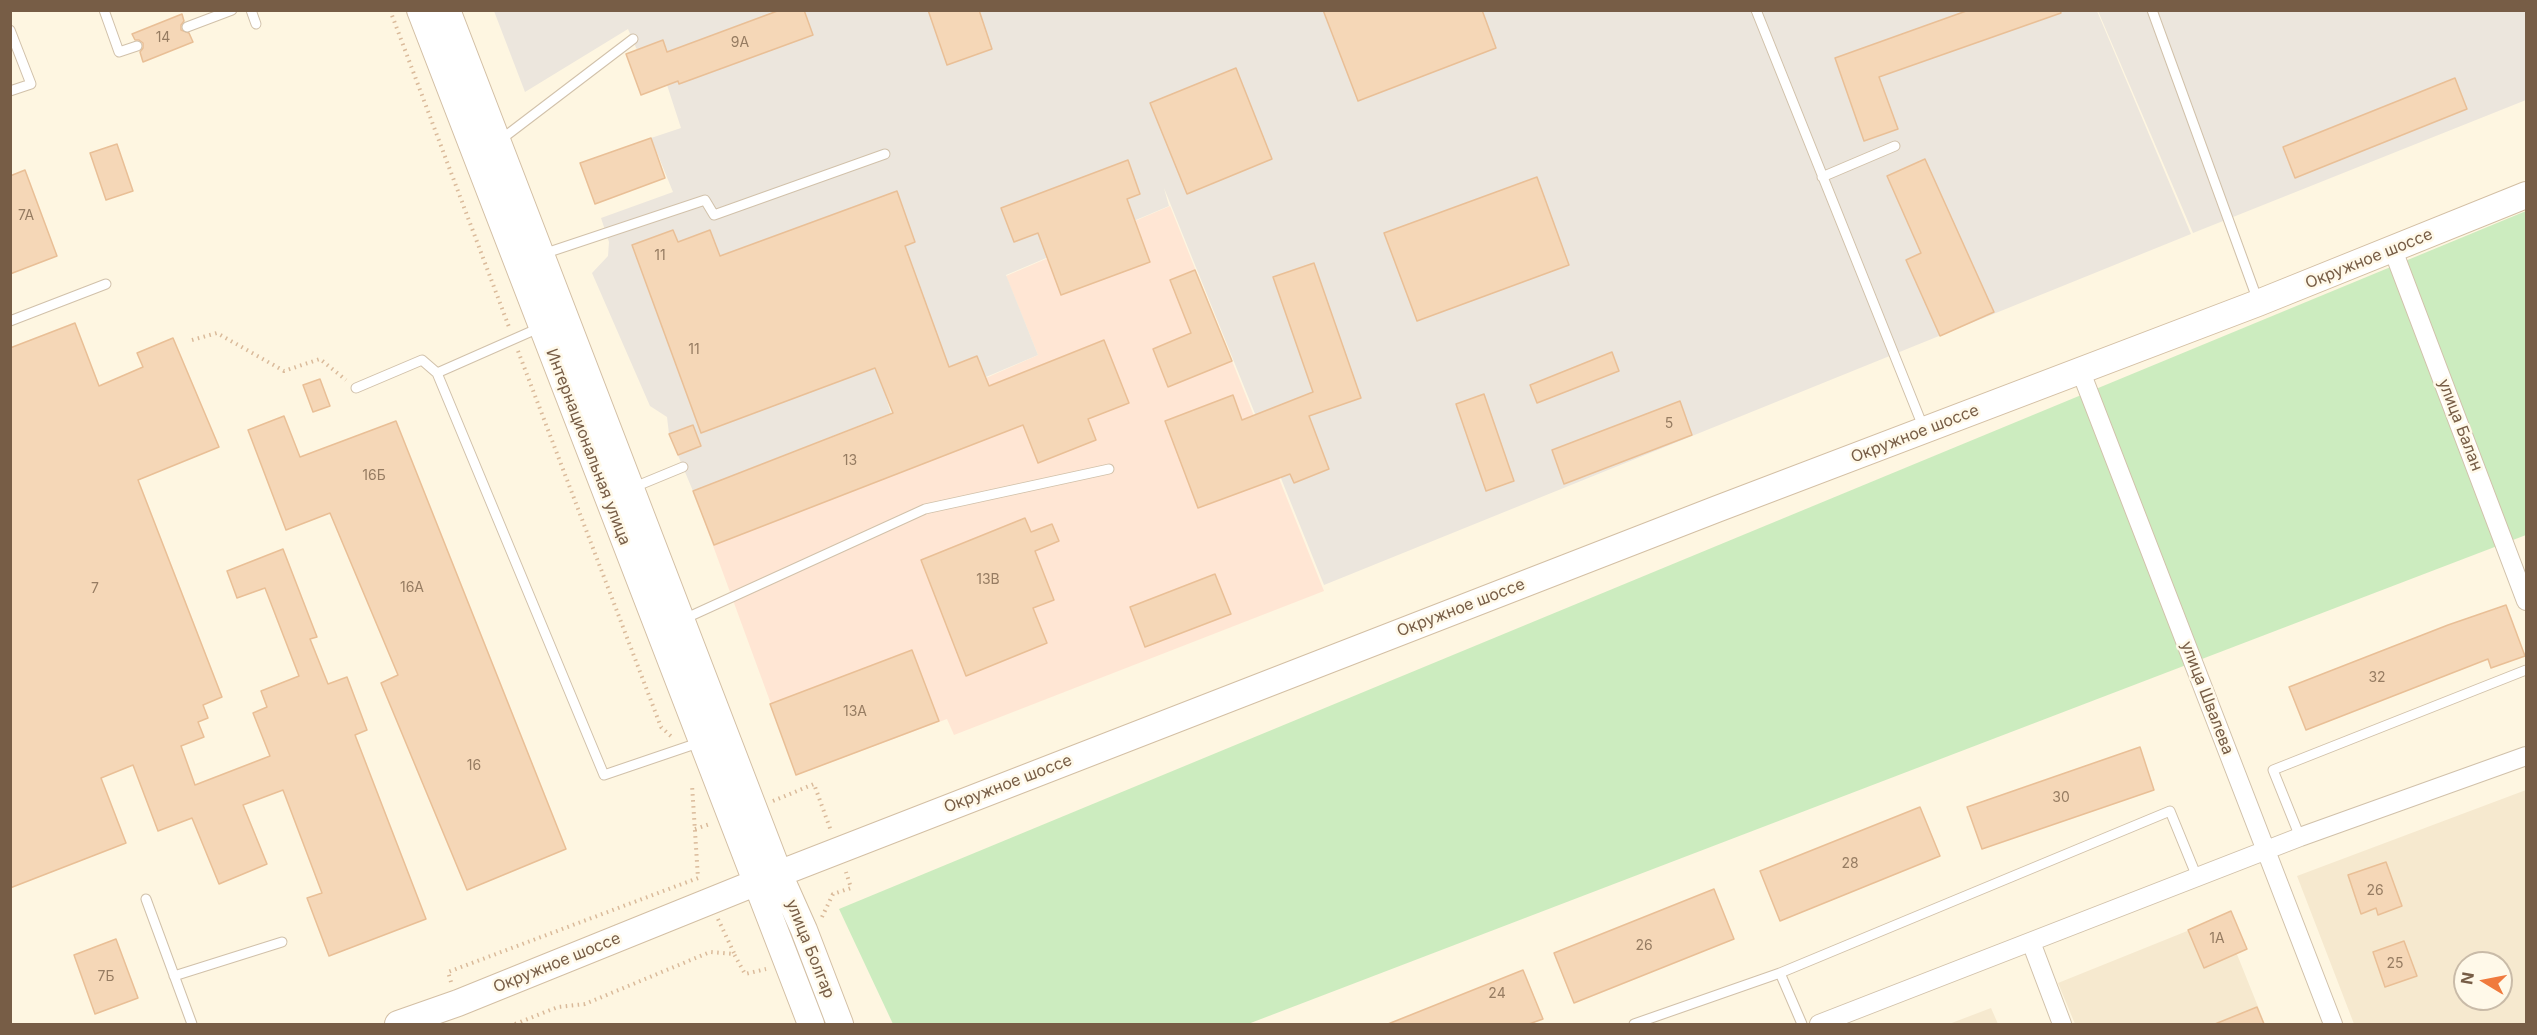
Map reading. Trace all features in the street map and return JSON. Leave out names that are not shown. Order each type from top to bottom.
[{"type":"street","name":"Интернациональная улица","points":[[420,10],[542,327],[692,745],[755,883]]},
{"type":"street","name":"Интернациональная улица","points":[[447,10],[779,874]]},
{"type":"street","name":"Окружное шоссе","points":[[398,1024],[458,1003],[755,883],[1717,509],[2259,303],[2526,195]]},
{"type":"street","name":"улица Балан","points":[[2393,250],[2526,601]]},
{"type":"street","name":"улица Швалева","points":[[2081,372],[2333,1024]]},
{"type":"street","points":[[1819,1024],[2300,837],[2526,756]]},
{"type":"street","name":"улица Болгар","points":[[779,874],[804,930],[840,1024]]},
{"type":"street","name":"улица Болгар","points":[[755,883],[811,1024]]},
{"type":"street","points":[[2031,942],[2062,1024]]},
{"type":"lane","points":[[104,10],[119,52],[137,46]]},
{"type":"lane","points":[[187,27],[232,10]]},
{"type":"lane","points":[[251,10],[256,24]]},
{"type":"lane","points":[[1756,10],[1925,431]]},
{"type":"lane","points":[[2152,10],[2259,303]]},
{"type":"lane","points":[[10,30],[31,84],[10,91]]},
{"type":"lane","points":[[498,143],[633,39]]},
{"type":"lane","points":[[1822,177],[1895,146]]},
{"type":"lane","points":[[541,255],[705,200],[714,215],[885,154]]},
{"type":"lane","points":[[10,321],[106,284]]},
{"type":"lane","points":[[437,373],[542,327]]},
{"type":"lane","points":[[356,388],[422,360],[437,373],[604,776],[692,745]]},
{"type":"lane","points":[[631,489],[683,467]]},
{"type":"lane","points":[[682,620],[925,509],[1109,470]]},
{"type":"lane","points":[[2300,837],[2273,770],[2526,670]]},
{"type":"lane","points":[[1634,1024],[1780,973],[2170,811],[2198,877]]},
{"type":"lane","points":[[146,899],[192,1024]]},
{"type":"lane","points":[[174,976],[282,942]]},
{"type":"lane","points":[[1780,973],[1802,1024]]},
{"type":"path","points":[[390,10],[661,727],[692,745]]},
{"type":"path","points":[[192,340],[217,333],[284,371],[320,359],[356,388]]},
{"type":"path","points":[[458,1003],[448,972],[698,878],[695,794],[692,783]]},
{"type":"path","points":[[514,1024],[558,1006],[585,1004],[710,952],[735,954],[745,974],[770,969]]},
{"type":"shaded area","points":[[494,11],[2097,11],[2191,234],[1324,585],[1164,188],[1169,206],[1006,275],[1038,355],[986,377],[977,356],[884,391],[891,413],[693,491],[669,434],[667,417],[650,406],[592,273],[608,256],[609,242],[601,218],[673,192],[651,138],[681,128],[667,85],[637,50],[628,29],[525,92]]},
{"type":"shaded area","points":[[2098,11],[2526,11],[2526,100],[2193,233]]},
{"type":"shaded area","points":[[1170,206],[1324,591],[954,735],[947,719],[797,775],[693,491],[893,413],[885,392],[986,378],[1038,355],[1006,276]]},
{"type":"shaded area","points":[[2526,790],[2526,1024],[2354,1024],[2297,876]]},
{"type":"shaded area","points":[[2222,917],[2265,1024],[2075,1024],[2058,983]]},
{"type":"shaded area","points":[[1991,1008],[1998,1024],[1949,1024]]},
{"type":"green space","points":[[2526,211],[2526,535],[1248,1024],[893,1024],[839,909]]},
{"type":"building","points":[[780,10],[804,10],[813,35],[679,84],[678,81],[641,95],[626,54],[663,40],[667,52]]},
{"type":"building","points":[[928,10],[979,10],[992,49],[947,65]]},
{"type":"building","points":[[1323,10],[1482,10],[1496,48],[1358,101]]},
{"type":"building","points":[[1969,10],[2060,10],[2061,13],[1879,77],[1898,129],[1864,141],[1835,58]]},
{"type":"building","points":[[182,14],[184,21],[181,30],[189,33],[193,42],[143,62],[140,52],[143,43],[135,40],[132,34]]},
{"type":"building","points":[[1236,68],[1272,159],[1187,194],[1150,103]]},
{"type":"building","points":[[2455,78],[2467,109],[2295,178],[2283,147]]},
{"type":"building","points":[[651,138],[665,178],[595,204],[580,163]]},
{"type":"building","points":[[117,144],[133,191],[106,200],[90,153]]},
{"type":"building","points":[[1925,159],[1994,312],[1940,336],[1906,260],[1921,253],[1887,176]]},
{"type":"building","points":[[1128,160],[1140,194],[1127,199],[1150,262],[1061,295],[1038,233],[1014,242],[1001,208]]},
{"type":"building","points":[[25,170],[57,256],[10,274],[10,176]]},
{"type":"building","points":[[1537,177],[1569,265],[1417,321],[1384,233]]},
{"type":"building","points":[[897,191],[915,242],[905,246],[949,367],[977,356],[989,386],[1104,340],[1129,403],[1088,419],[1096,440],[1038,463],[1023,425],[714,545],[693,491],[893,413],[875,368],[701,433],[632,245],[673,230],[678,242],[710,230],[720,256]]},
{"type":"building","points":[[1314,263],[1361,398],[1309,416],[1329,469],[1294,483],[1290,474],[1198,508],[1165,421],[1233,395],[1242,420],[1313,392],[1273,277]]},
{"type":"building","points":[[1195,270],[1232,361],[1168,387],[1153,349],[1191,333],[1170,280]]},
{"type":"building","points":[[75,323],[99,386],[143,367],[137,353],[173,338],[219,447],[138,480],[222,697],[203,705],[208,718],[198,722],[204,737],[181,746],[195,785],[270,756],[253,713],[267,707],[261,691],[299,676],[265,588],[237,598],[227,571],[283,549],[317,637],[310,639],[328,684],[347,677],[367,730],[355,735],[426,919],[329,956],[307,898],[322,893],[283,790],[243,805],[267,864],[219,884],[192,818],[158,831],[133,765],[101,778],[126,843],[10,888],[10,348]]},
{"type":"building","points":[[1612,352],[1619,371],[1537,403],[1530,385]]},
{"type":"building","points":[[320,379],[330,406],[313,412],[303,385]]},
{"type":"building","points":[[1484,394],[1514,481],[1486,491],[1456,404]]},
{"type":"building","points":[[1680,401],[1692,435],[1564,484],[1552,450]]},
{"type":"building","points":[[284,416],[300,457],[396,421],[566,849],[467,890],[381,683],[398,675],[330,513],[286,530],[248,430]]},
{"type":"building","points":[[693,425],[701,446],[678,455],[669,434]]},
{"type":"building","points":[[1025,518],[1031,532],[1052,524],[1059,541],[1035,551],[1054,600],[1033,608],[1047,643],[966,676],[921,560]]},
{"type":"building","points":[[1215,574],[1231,614],[1145,647],[1130,607]]},
{"type":"building","points":[[2506,605],[2525,656],[2491,668],[2488,659],[2306,730],[2289,687]]},
{"type":"building","points":[[912,650],[939,721],[796,775],[770,704]]},
{"type":"building","points":[[2140,747],[2154,790],[1982,849],[1967,807]]},
{"type":"building","points":[[1920,807],[1940,856],[1780,921],[1760,871]]},
{"type":"building","points":[[2386,862],[2402,906],[2378,915],[2376,908],[2361,914],[2348,875]]},
{"type":"building","points":[[1714,889],[1734,939],[1574,1003],[1554,953]]},
{"type":"building","points":[[2231,911],[2247,949],[2204,968],[2188,930]]},
{"type":"building","points":[[116,939],[138,998],[95,1014],[74,955]]},
{"type":"building","points":[[2404,941],[2417,976],[2385,987],[2373,952]]},
{"type":"building","points":[[1523,970],[1543,1019],[1529,1024],[1388,1024]]},
{"type":"building","points":[[2257,1007],[2264,1024],[2215,1024]]}]
